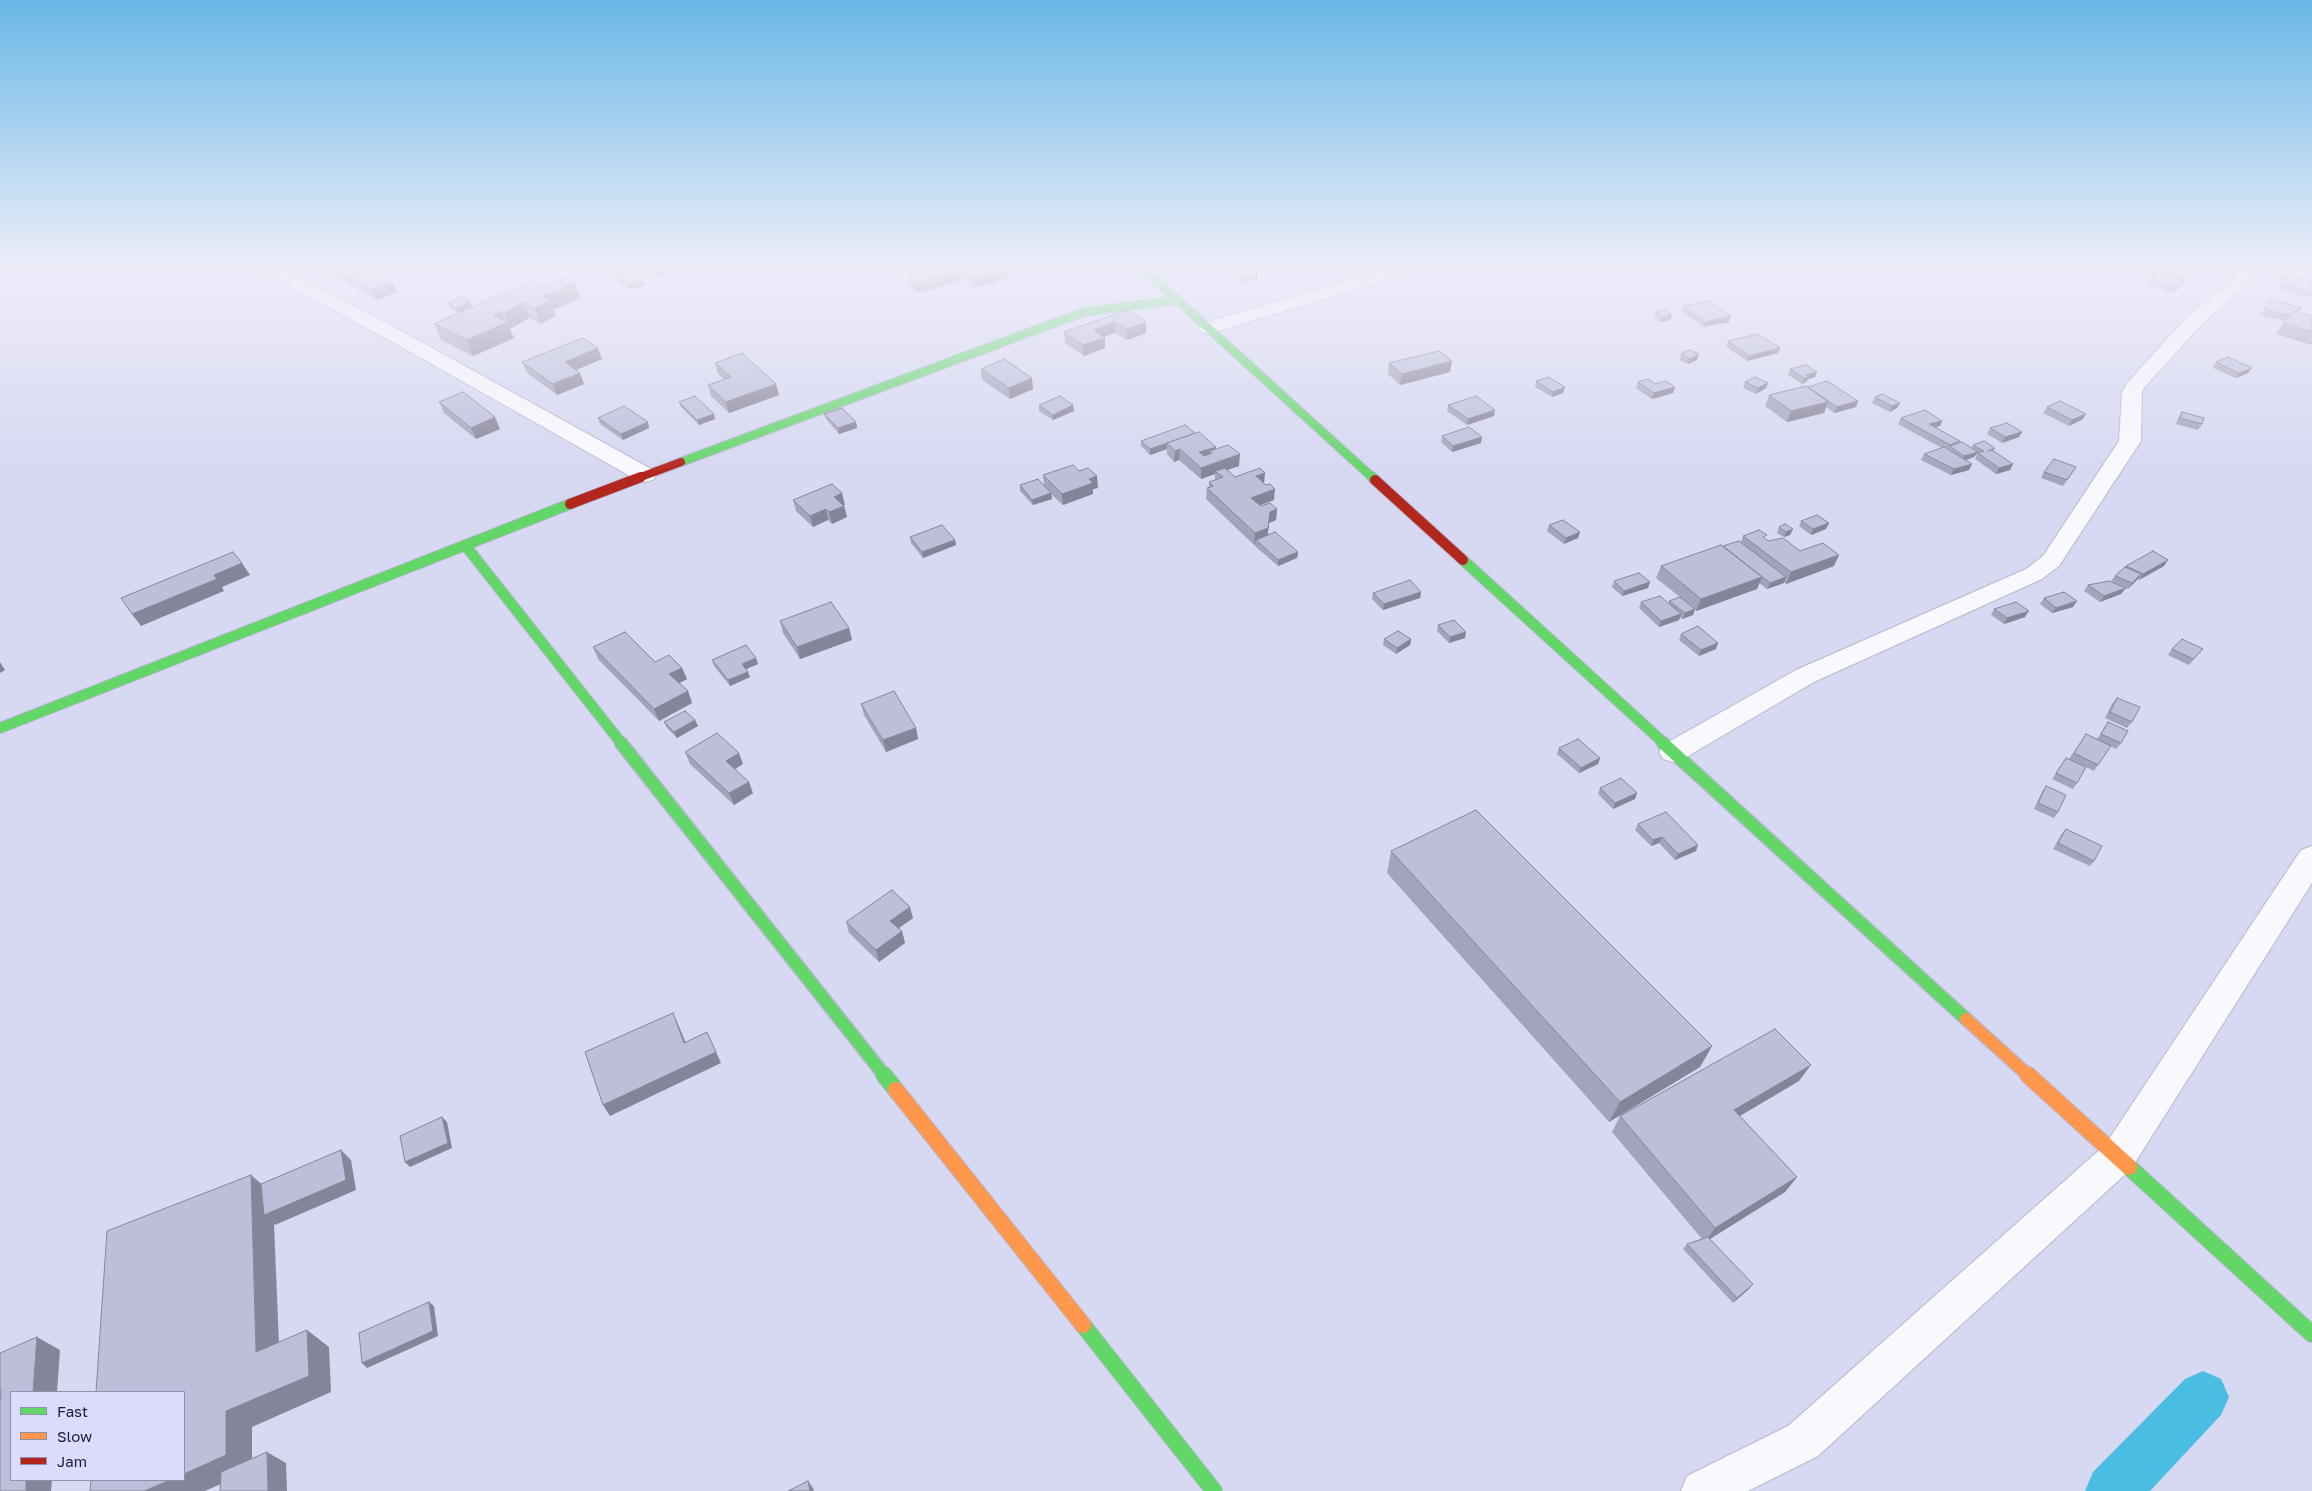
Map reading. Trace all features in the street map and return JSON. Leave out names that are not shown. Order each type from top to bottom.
[{"type":"street","points":[[393,335],[645,475]]},
{"type":"street","points":[[0,728],[645,475],[1023,335]]},
{"type":"street","points":[[1215,335],[2312,1334]]},
{"type":"street","points":[[1674,752],[1805,676],[2034,574],[2051,561],[2130,442],[2132,392],[2135,386],[2181,335]]},
{"type":"street","points":[[464,545],[1214,1491]]},
{"type":"street","points":[[1702,1491],[1803,1442],[2118,1156],[2312,858]]},
{"type":"building","points":[[456,335],[479,335],[467,340]]},
{"type":"building","points":[[1068,335],[1100,335],[1105,338],[1083,345]]},
{"type":"building","points":[[1759,335],[1780,348],[1749,356],[1728,341]]},
{"type":"building","points":[[583,338],[598,348],[565,362],[580,373],[553,384],[522,362]]},
{"type":"building","points":[[1689,350],[1699,354],[1690,359],[1681,354]]},
{"type":"building","points":[[1439,351],[1452,361],[1402,374],[1389,363]]},
{"type":"building","points":[[742,353],[776,384],[726,402],[708,385],[731,377],[715,363]]},
{"type":"building","points":[[2228,357],[2252,368],[2239,373],[2216,362]]},
{"type":"building","points":[[1004,359],[1032,378],[1009,388],[981,369]]},
{"type":"building","points":[[1806,365],[1817,372],[1806,375],[1809,377],[1804,378],[1790,369]]},
{"type":"building","points":[[1548,377],[1565,387],[1553,392],[1536,381]]},
{"type":"building","points":[[1755,377],[1768,383],[1758,388],[1745,382]]},
{"type":"building","points":[[1648,379],[1655,384],[1666,381],[1675,387],[1654,393],[1638,382]]},
{"type":"building","points":[[1827,381],[1858,401],[1837,407],[1808,387]]},
{"type":"building","points":[[1806,386],[1828,402],[1791,411],[1769,395]]},
{"type":"building","points":[[463,392],[495,417],[471,428],[439,402]]},
{"type":"building","points":[[1882,394],[1900,403],[1892,406],[1875,397]]},
{"type":"building","points":[[695,396],[714,414],[697,420],[679,402]]},
{"type":"building","points":[[1060,396],[1073,405],[1053,415],[1039,405]]},
{"type":"building","points":[[1476,396],[1495,410],[1468,419],[1448,405]]},
{"type":"building","points":[[2060,401],[2086,414],[2072,420],[2047,407]]},
{"type":"building","points":[[624,406],[648,422],[621,434],[598,418]]},
{"type":"building","points":[[842,408],[856,422],[838,428],[824,414]]},
{"type":"building","points":[[1925,410],[1942,421],[1929,424],[1960,441],[1950,445],[1901,418]]},
{"type":"building","points":[[2182,412],[2204,418],[2202,424],[2180,418]]},
{"type":"building","points":[[2007,423],[2022,432],[2005,437],[1990,428]]},
{"type":"building","points":[[1185,425],[1195,433],[1150,449],[1141,441]]},
{"type":"building","points":[[1469,427],[1482,437],[1453,446],[1442,436]]},
{"type":"building","points":[[1199,432],[1216,447],[1199,452],[1204,456],[1212,453],[1210,451],[1228,445],[1240,454],[1201,468],[1180,449],[1175,451],[1167,443]]},
{"type":"building","points":[[1984,441],[1995,448],[1988,451],[1992,450],[2013,464],[1999,468],[1978,453],[1984,451],[1973,445]]},
{"type":"building","points":[[1962,442],[1978,452],[1964,456],[1949,446]]},
{"type":"building","points":[[1944,447],[1972,464],[1954,469],[1924,454]]},
{"type":"building","points":[[2054,459],[2076,467],[2067,480],[2044,472]]},
{"type":"building","points":[[1073,465],[1079,471],[1088,468],[1097,476],[1089,479],[1093,483],[1062,494],[1043,475]]},
{"type":"building","points":[[1225,468],[1235,477],[1260,468],[1265,473],[1256,476],[1266,485],[1270,484],[1275,489],[1251,498],[1261,506],[1270,503],[1277,509],[1270,512],[1268,528],[1255,533],[1207,488],[1213,486],[1209,482],[1223,477],[1215,471]]},
{"type":"building","points":[[1038,479],[1051,493],[1032,500],[1020,485]]},
{"type":"building","points":[[832,484],[842,493],[834,497],[844,506],[829,512],[826,509],[810,516],[793,500]]},
{"type":"building","points":[[1817,515],[1829,523],[1813,529],[1801,521]]},
{"type":"building","points":[[1563,520],[1580,532],[1566,538],[1549,525]]},
{"type":"building","points":[[1785,524],[1793,529],[1786,532],[1779,527]]},
{"type":"building","points":[[942,525],[955,540],[922,552],[910,537]]},
{"type":"building","points":[[1759,530],[1767,535],[1763,537],[1768,541],[1783,538],[1800,551],[1823,543],[1839,555],[1791,572],[1743,536]]},
{"type":"building","points":[[1275,532],[1298,552],[1278,560],[1256,540]]},
{"type":"building","points":[[1739,541],[1786,577],[1770,583],[1723,546]]},
{"type":"building","points":[[1721,545],[1762,577],[1701,599],[1661,566]]},
{"type":"building","points":[[2153,551],[2168,560],[2143,574],[2126,566]]},
{"type":"building","points":[[233,552],[242,563],[214,575],[217,579],[132,614],[121,598]]},
{"type":"building","points":[[2125,567],[2141,574],[2132,583],[2115,576]]},
{"type":"building","points":[[1639,573],[1650,582],[1624,591],[1614,581]]},
{"type":"building","points":[[1410,580],[1421,592],[1384,604],[1373,593]]},
{"type":"building","points":[[2109,581],[2126,588],[2104,596],[2088,585]]},
{"type":"building","points":[[2064,592],[2077,601],[2056,608],[2044,598]]},
{"type":"building","points":[[1660,596],[1681,614],[1661,621],[1641,602]]},
{"type":"building","points":[[1680,597],[1695,609],[1685,613],[1669,601]]},
{"type":"building","points":[[831,602],[849,628],[797,647],[780,621]]},
{"type":"building","points":[[2016,602],[2029,611],[2007,618],[1994,609]]},
{"type":"building","points":[[1454,620],[1466,632],[1450,637],[1438,625]]},
{"type":"building","points":[[1698,626],[1718,643],[1701,650],[1681,634]]},
{"type":"building","points":[[1398,631],[1411,639],[1397,648],[1384,639]]},
{"type":"building","points":[[625,632],[655,662],[669,655],[682,668],[669,674],[688,691],[654,709],[593,647]]},
{"type":"building","points":[[2182,639],[2203,649],[2193,659],[2172,649]]},
{"type":"building","points":[[746,645],[756,658],[742,664],[748,672],[728,680],[712,660]]},
{"type":"building","points":[[894,691],[916,728],[883,740],[861,704]]},
{"type":"building","points":[[2117,698],[2140,707],[2132,722],[2110,712]]},
{"type":"building","points":[[685,711],[695,720],[674,732],[664,722]]},
{"type":"building","points":[[2108,722],[2128,731],[2121,743],[2101,734]]},
{"type":"building","points":[[717,733],[739,753],[726,761],[749,782],[729,793],[685,752]]},
{"type":"building","points":[[2086,734],[2111,746],[2098,765],[2074,753]]},
{"type":"building","points":[[1578,739],[1600,758],[1581,768],[1559,748]]},
{"type":"building","points":[[2066,758],[2086,767],[2077,783],[2056,773]]},
{"type":"building","points":[[1621,778],[1637,793],[1615,803],[1600,788]]},
{"type":"building","points":[[2046,786],[2066,795],[2058,812],[2038,803]]},
{"type":"building","points":[[1476,810],[1712,1046],[1620,1102],[1391,851]]},
{"type":"building","points":[[1666,812],[1698,845],[1678,854],[1662,837],[1653,840],[1638,824]]},
{"type":"building","points":[[2066,829],[2102,846],[2094,861],[2058,843]]},
{"type":"building","points":[[892,890],[910,907],[890,921],[902,931],[876,950],[846,922]]},
{"type":"building","points":[[673,1013],[684,1043],[707,1032],[716,1052],[603,1105],[585,1052]]},
{"type":"building","points":[[1775,1029],[1811,1065],[1734,1110],[1797,1177],[1715,1228],[1620,1116]]},
{"type":"building","points":[[442,1117],[448,1143],[405,1162],[400,1136]]},
{"type":"building","points":[[341,1150],[346,1180],[264,1215],[261,1184]]},
{"type":"building","points":[[251,1175],[256,1352],[307,1330],[309,1376],[226,1411],[226,1455],[185,1474],[185,1391],[96,1391],[107,1231]]},
{"type":"building","points":[[1708,1237],[1753,1284],[1737,1298],[1687,1244]]},
{"type":"building","points":[[429,1302],[433,1331],[362,1363],[359,1333]]},
{"type":"building","points":[[37,1337],[33,1391],[10,1391],[10,1481],[26,1481],[26,1491],[0,1491],[0,1353]]},
{"type":"building","points":[[267,1452],[268,1491],[220,1491],[221,1472]]},
{"type":"building","points":[[91,1481],[168,1481],[144,1491],[90,1491]]},
{"type":"building","points":[[808,1481],[810,1491],[788,1491]]},
{"type":"waterway","points":[[2112,1491],[2203,1397]]},
{"type":"traffic: fast","points":[[681,462],[1023,335]]},
{"type":"traffic: fast","points":[[1215,335],[1375,480]]},
{"type":"traffic: fast","points":[[0,728],[570,504]]},
{"type":"traffic: fast","points":[[465,545],[896,1090]]},
{"type":"traffic: fast","points":[[1463,560],[1966,1019]]},
{"type":"traffic: fast","points":[[2129,1167],[2312,1334]]},
{"type":"traffic: fast","points":[[1083,1325],[1214,1491]]},
{"type":"traffic: slow","points":[[1966,1019],[2129,1167]]},
{"type":"traffic: slow","points":[[896,1090],[1083,1325]]},
{"type":"traffic: jam","points":[[570,504],[681,462]]},
{"type":"traffic: jam","points":[[1375,480],[1463,560]]}]
